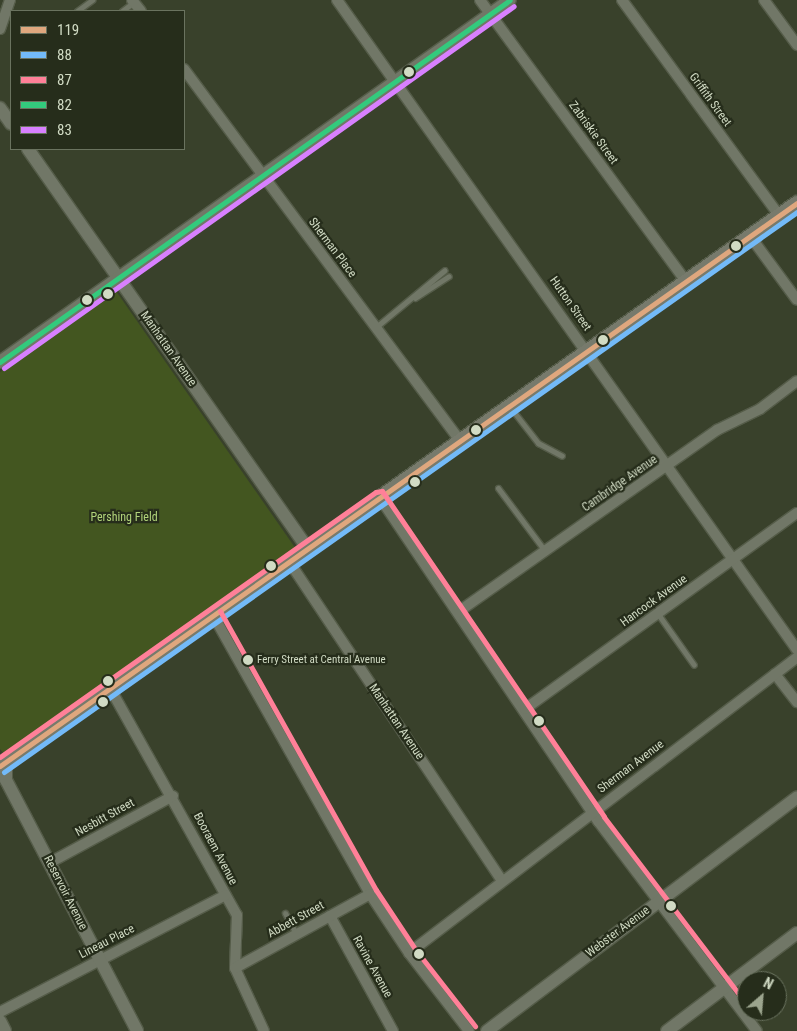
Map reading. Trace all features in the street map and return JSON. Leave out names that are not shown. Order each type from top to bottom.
[{"type":"main road","points":[[2,760],[110,688],[290,563],[797,203]]},
{"type":"street","points":[[0,29],[10,0]]},
{"type":"street","name":"Hutton Street","points":[[337,0],[588,351],[797,650]]},
{"type":"street","name":"Zabriskie Street","points":[[480,0],[686,280]]},
{"type":"street","points":[[0,362],[510,0]]},
{"type":"street","name":"Griffith Street","points":[[622,0],[779,215]]},
{"type":"street","points":[[764,0],[797,45]]},
{"type":"street","name":"Sherman Place","points":[[185,70],[460,441]]},
{"type":"street","points":[[0,108],[10,123]]},
{"type":"street","name":"Manhattan Avenue","points":[[29,150],[308,549]]},
{"type":"street","points":[[750,236],[797,300]]},
{"type":"street","name":"Cambridge Avenue","points":[[458,612],[716,430],[760,408],[797,381]]},
{"type":"street","points":[[380,498],[525,709],[592,812],[757,1031]]},
{"type":"street","name":"Hancock Avenue","points":[[525,709],[797,513]]},
{"type":"street","name":"Manhattan Avenue","points":[[290,563],[502,881]]},
{"type":"street","points":[[213,615],[370,894],[409,953],[469,1031]]},
{"type":"street","name":"Sherman Avenue","points":[[409,953],[797,656]]},
{"type":"street","points":[[775,674],[797,702]]},
{"type":"street","name":"Booraem Avenue","points":[[110,688],[173,796],[237,916],[235,968],[264,1031]]},
{"type":"street","name":"Reservoir Avenue","points":[[2,760],[6,780],[137,1031]]},
{"type":"street","name":"Nesbitt Street","points":[[49,863],[173,796]]},
{"type":"street","name":"Webster Avenue","points":[[487,1031],[797,797]]},
{"type":"street","name":"Abbett Street","points":[[235,968],[370,894]]},
{"type":"street","name":"Lineau Place","points":[[0,1012],[226,895]]},
{"type":"street","name":"Ravine Avenue","points":[[330,916],[393,1031]]},
{"type":"street","points":[[667,1031],[797,933]]},
{"type":"street","points":[[0,1021],[5,1031]]},
{"type":"lane","points":[[78,10],[92,0]]},
{"type":"lane","points":[[123,10],[133,1]]},
{"type":"lane","points":[[376,327],[414,298],[445,270]]},
{"type":"lane","points":[[414,298],[449,276]]},
{"type":"lane","points":[[510,406],[538,443],[562,456]]},
{"type":"lane","points":[[498,488],[545,551]]},
{"type":"lane","points":[[658,614],[694,665]]},
{"type":"lane","points":[[285,913],[296,934]]},
{"type":"green space","name":"Pershing Field","points":[[116,291],[296,549],[4,754],[0,749],[0,372]]},
{"type":"transit line","name":"82","points":[[0,362],[510,0]]},
{"type":"transit line","name":"83","points":[[4,368],[514,6]]},
{"type":"transit line","name":"119","points":[[0,766],[797,203]]},
{"type":"transit line","name":"88","points":[[4,772],[797,212]]},
{"type":"transit line","name":"87","points":[[0,757],[376,492],[382,491],[604,817],[737,992]]},
{"type":"transit line","name":"87","points":[[220,611],[376,890],[415,949],[475,1026]]},
{"type":"place","name":"Ferry Street at Central Avenue","points":[[248,660]]}]
